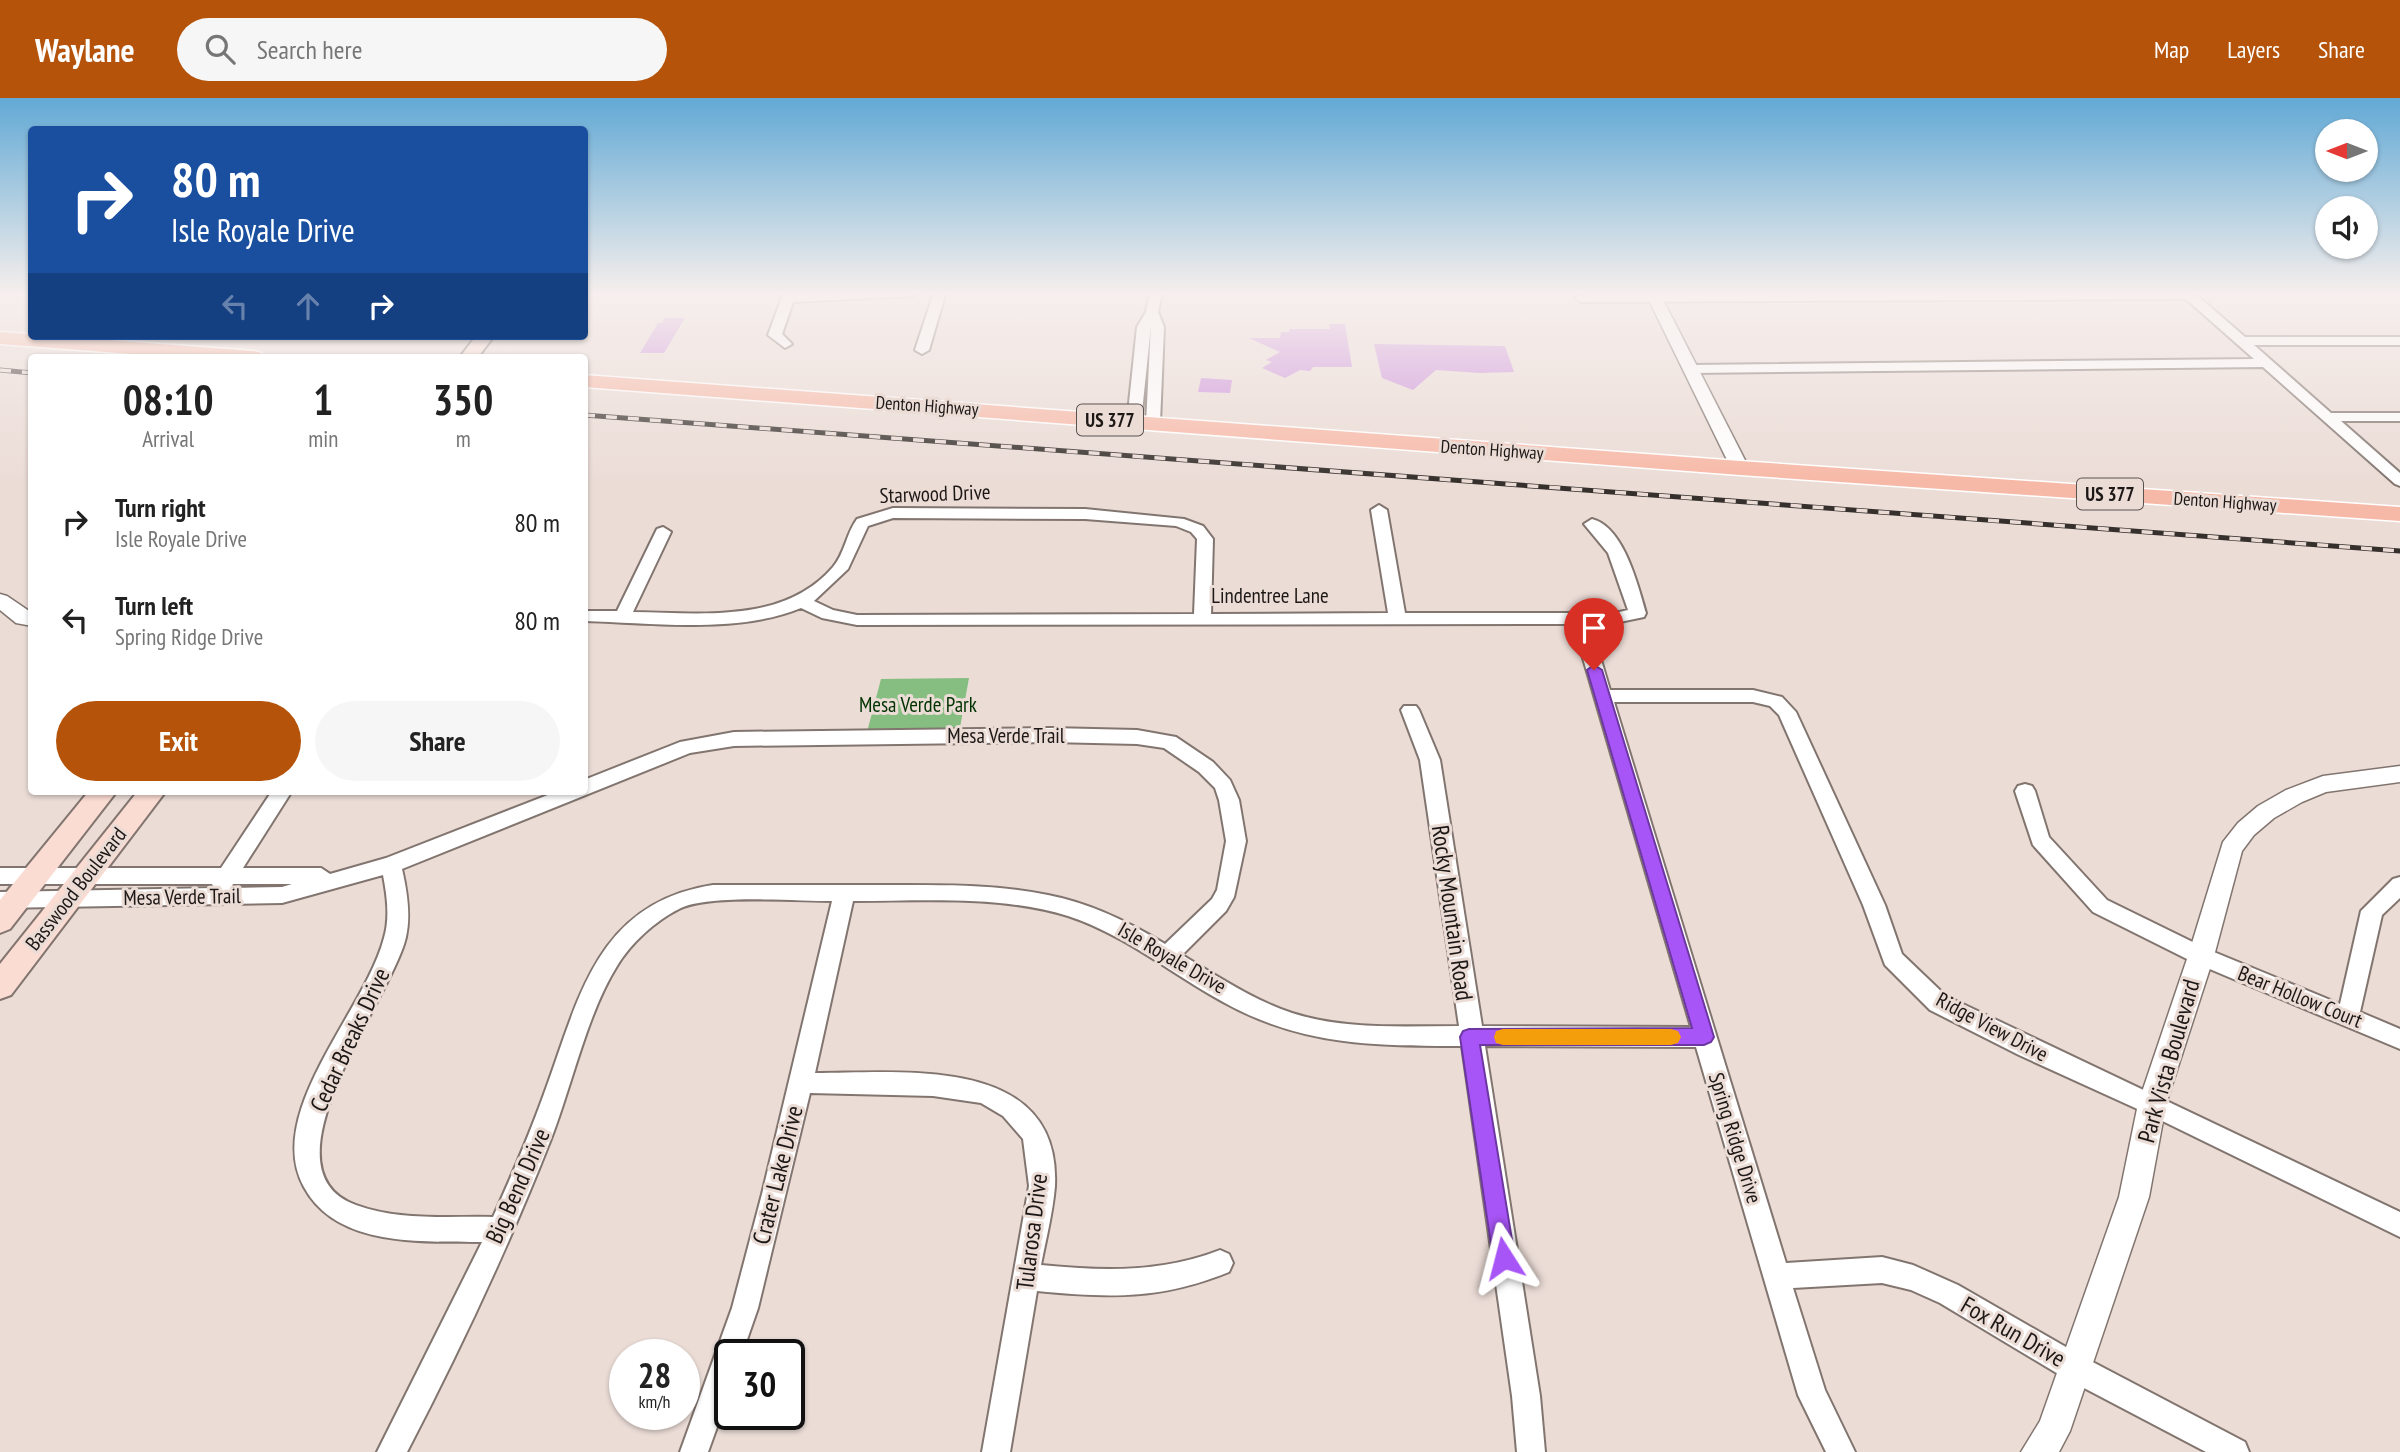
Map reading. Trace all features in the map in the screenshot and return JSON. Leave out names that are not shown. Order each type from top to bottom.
[{"type":"main road","name":"Denton Highway","points":[[588,381],[1740,468],[2400,514]]},
{"type":"main road","name":"Basswood Boulevard","points":[[6,907],[37,875],[101,795]]},
{"type":"main road","name":"Basswood Boulevard","points":[[0,986],[150,795]]},
{"type":"street","points":[[1141,355],[1144,423]]},
{"type":"street","points":[[1144,423],[1156,355]]},
{"type":"street","points":[[1684,355],[1740,468]]},
{"type":"street","points":[[2258,355],[2400,481]]},
{"type":"street","points":[[1140,361],[1156,361]]},
{"type":"street","points":[[1691,369],[2267,363]]},
{"type":"street","points":[[2328,418],[2400,417]]},
{"type":"street","points":[[1380,510],[1397,619]]},
{"type":"street","name":"Starwood Drive","points":[[588,617],[722,617],[763,614],[802,602],[836,573],[847,558],[856,527],[872,516],[893,513],[1085,514],[1178,522],[1197,529],[1205,539],[1202,619]]},
{"type":"street","name":"Lindentree Lane","points":[[802,602],[828,614],[857,620],[1615,618],[1638,613],[1616,550],[1606,534],[1592,524]]},
{"type":"street","points":[[623,616],[663,532]]},
{"type":"street","points":[[0,600],[28,619]]},
{"type":"street","name":"Spring Ridge Drive","points":[[1580,618],[1812,1395],[1841,1452]]},
{"type":"street","name":"Ridge View Drive","points":[[1602,696],[1753,696],[1776,701],[1787,712],[1874,905],[1894,959],[1938,1003],[2400,1225]]},
{"type":"street","name":"Rocky Mountain Road","points":[[1410,710],[1430,760],[1469,1037],[1526,1396],[1531,1452]]},
{"type":"street","name":"Mesa Verde Trail","points":[[588,786],[687,747],[734,739],[1050,735],[1136,737],[1169,742],[1206,767],[1223,785],[1229,800],[1236,841],[1227,891],[1220,905],[1168,956]]},
{"type":"street","name":"Park Vista Boulevard","points":[[2038,1452],[2053,1431],[2134,1197],[2152,1104],[2200,956],[2231,848],[2246,829],[2275,806],[2323,784],[2400,774]]},
{"type":"street","name":"Bear Hollow Court","points":[[2025,791],[2040,840],[2100,906],[2200,956],[2400,1039]]},
{"type":"street","points":[[213,896],[279,795]]},
{"type":"street","name":"Mesa Verde Trail","points":[[0,876],[37,875],[77,887],[213,896],[282,895],[391,865],[562,795]]},
{"type":"street","name":"Cedar Breaks Drive","points":[[391,865],[399,904],[395,939],[377,983],[316,1103],[307,1136],[307,1166],[321,1195],[338,1211],[362,1220],[392,1225],[499,1230]]},
{"type":"street","name":"Mesa Verde Trail","points":[[6,907],[77,887],[227,876],[360,874]]},
{"type":"street","points":[[2348,1017],[2372,911],[2400,885]]},
{"type":"street","name":"Isle Royale Drive","points":[[643,922],[681,899],[713,893],[930,893],[1041,901],[1115,924],[1255,1007],[1287,1021],[1329,1031],[1368,1035],[1469,1037],[1704,1037]]},
{"type":"street","name":"Crater Lake Drive","points":[[694,1452],[745,1308],[801,1083],[844,893]]},
{"type":"street","name":"Big Bend Drive","points":[[391,1452],[423,1393],[499,1230],[548,1119],[609,960],[643,922]]},
{"type":"street","name":"Tularosa Drive","points":[[801,1083],[963,1089],[997,1097],[1014,1110],[1030,1129],[1040,1152],[1042,1186],[996,1452]]},
{"type":"street","points":[[1027,1277],[1094,1283],[1168,1282],[1198,1274],[1220,1263]]},
{"type":"street","name":"Fox Run Drive","points":[[1776,1276],[1882,1270],[1913,1278],[1949,1294],[2074,1368],[2235,1452]]},
{"type":"green space","name":"Mesa Verde Park","points":[[969,678],[959,733],[867,732],[881,679]]},
{"type":"building","points":[[1274,355],[1350,355],[1352,367],[1313,367],[1310,371],[1300,370],[1285,378],[1262,368],[1272,362],[1266,360]]},
{"type":"building","points":[[1377,355],[1508,355],[1514,372],[1436,370],[1413,390],[1382,378]]},
{"type":"building","points":[[1201,378],[1232,380],[1230,393],[1198,392]]},
{"type":"railway","points":[[0,370],[28,373]]},
{"type":"railway","points":[[588,415],[2400,551]]},
{"type":"slow traffic","points":[[1503,1037],[1671,1037]]},
{"type":"route","points":[[1504,1258],[1469,1037],[1704,1037],[1594,670]]}]
